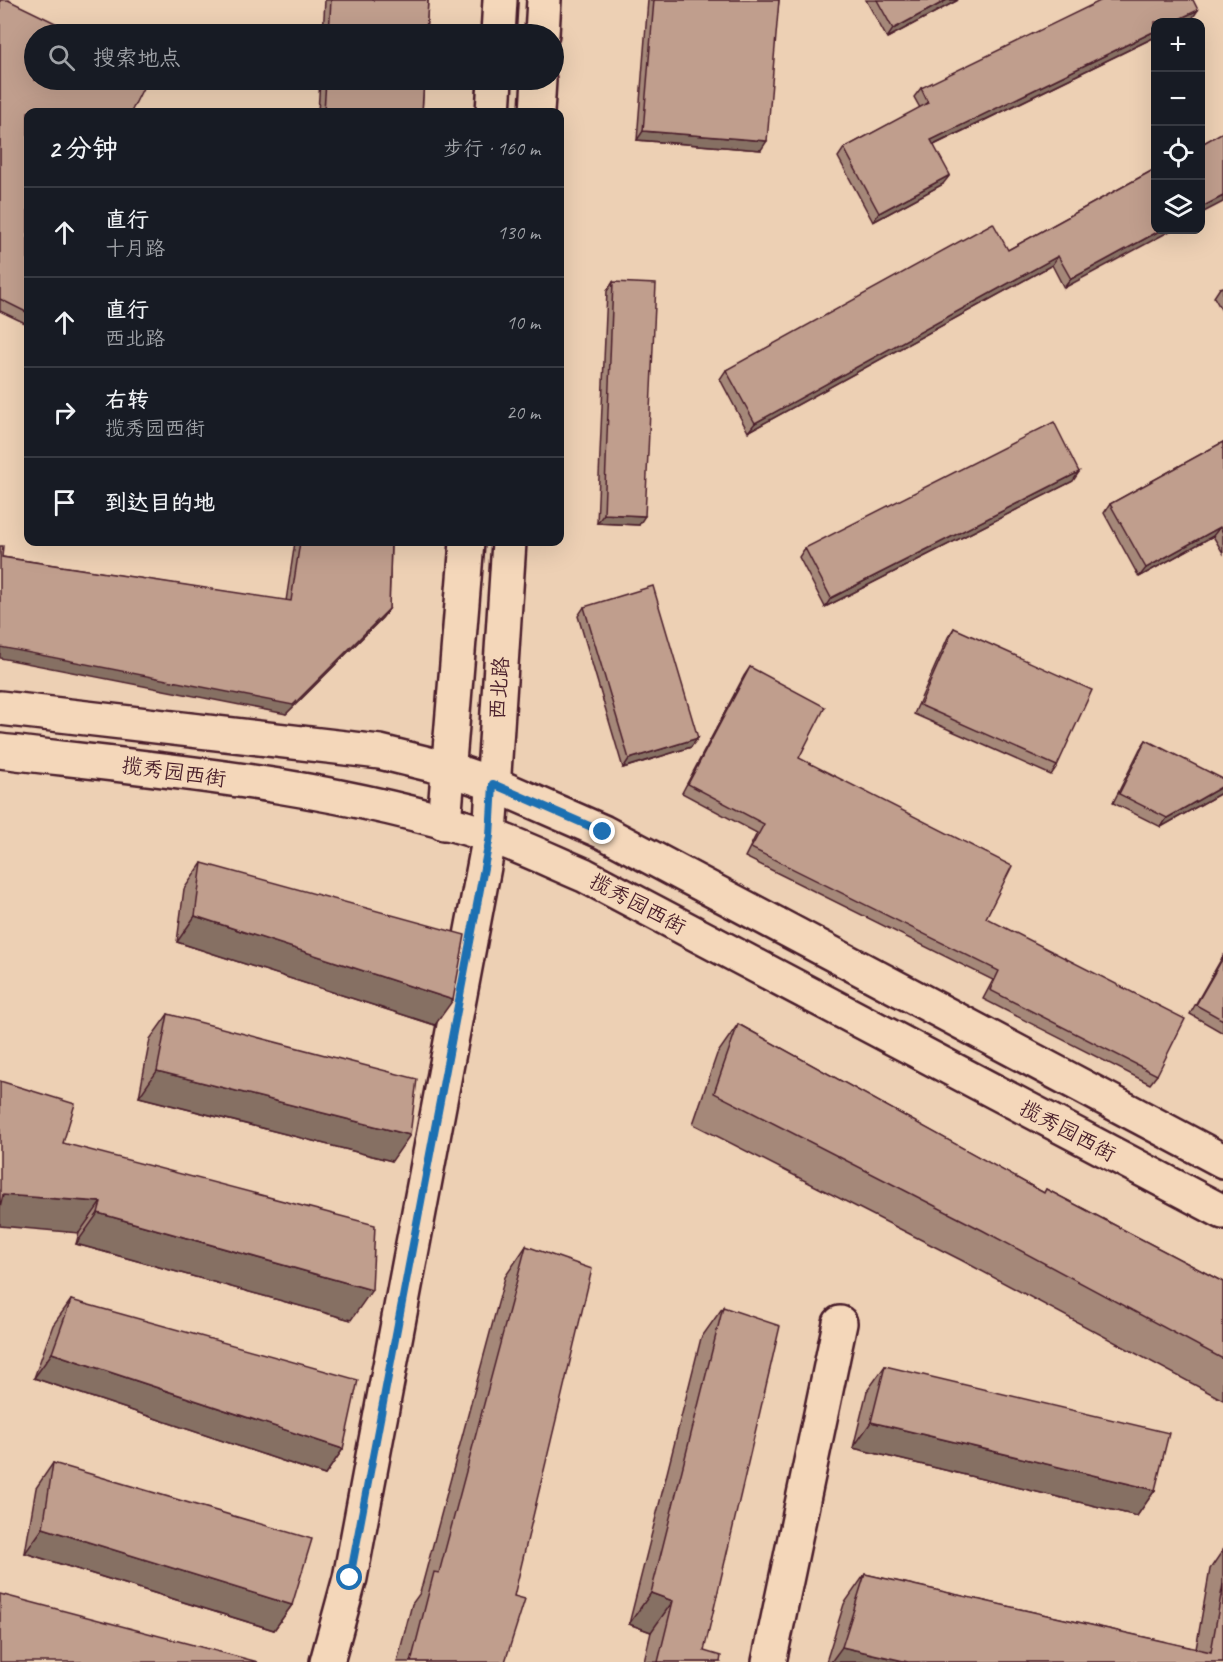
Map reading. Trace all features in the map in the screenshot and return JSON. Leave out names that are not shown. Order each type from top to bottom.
[{"type":"street","points":[[499,24],[500,0]]},
{"type":"street","points":[[543,24],[544,0]]},
{"type":"street","points":[[493,108],[494,90]]},
{"type":"street","points":[[537,108],[538,90]]},
{"type":"street","name":"西北路","points":[[444,822],[467,546]]},
{"type":"street","name":"西北路","points":[[327,1662],[350,1578],[490,836],[509,546]]},
{"type":"street","name":"揽秀园西街","points":[[0,708],[380,752],[449,769],[493,784],[603,832],[1223,1161]]},
{"type":"street","name":"揽秀园西街","points":[[0,751],[179,771],[349,799],[444,822],[490,836],[584,875],[1223,1212]]},
{"type":"street","points":[[769,1662],[840,1323]]},
{"type":"building","points":[[0,0],[8,0],[57,24],[24,24],[24,90],[142,90],[133,108],[24,108],[24,311],[0,299]]},
{"type":"building","points":[[331,0],[428,0],[427,24],[330,24]]},
{"type":"building","points":[[654,0],[779,0],[767,141],[643,131]]},
{"type":"building","points":[[877,0],[947,0],[893,29]]},
{"type":"building","points":[[1102,0],[1193,0],[1198,10],[1181,18],[1151,18],[1151,33],[931,140],[950,175],[879,213],[844,148],[928,103],[921,88]]},
{"type":"building","points":[[325,90],[423,90],[422,108],[324,108]]},
{"type":"building","points":[[1223,132],[1223,196],[1205,205],[1205,180],[1205,142]]},
{"type":"building","points":[[1151,171],[1151,234],[1154,234],[1071,279],[1058,256],[755,423],[726,370],[993,223],[1008,250]]},
{"type":"building","points":[[613,282],[656,284],[645,516],[604,514]]},
{"type":"building","points":[[1054,422],[1079,472],[831,598],[805,548]]},
{"type":"building","points":[[1223,442],[1223,533],[1220,527],[1146,568],[1110,504]]},
{"type":"building","points":[[0,546],[3,546],[2,557],[291,601],[299,546],[391,546],[389,609],[293,705],[0,647]]},
{"type":"building","points":[[653,586],[698,738],[629,759],[584,607]]},
{"type":"building","points":[[954,628],[1092,690],[1057,766],[920,705]]},
{"type":"building","points":[[750,667],[825,707],[799,758],[1012,866],[986,918],[1185,1019],[1157,1075],[990,990],[999,971],[751,848],[764,824],[688,784]]},
{"type":"building","points":[[1146,740],[1223,779],[1223,786],[1167,818],[1119,794]]},
{"type":"building","points":[[202,863],[465,935],[453,1000],[195,916]]},
{"type":"building","points":[[1223,958],[1223,1020],[1196,1005]]},
{"type":"building","points":[[168,1014],[417,1079],[410,1135],[157,1071]]},
{"type":"building","points":[[738,1024],[1044,1193],[1046,1189],[1223,1282],[1223,1359],[982,1230],[714,1093]]},
{"type":"building","points":[[0,1081],[75,1104],[63,1143],[375,1225],[372,1290],[98,1213],[101,1202],[3,1195],[0,1208]]},
{"type":"building","points":[[526,1246],[592,1269],[514,1596],[525,1599],[505,1662],[411,1662],[434,1572],[439,1573]]},
{"type":"building","points":[[71,1300],[358,1380],[343,1449],[52,1353]]},
{"type":"building","points":[[723,1307],[780,1326],[704,1651],[721,1656],[720,1662],[658,1662],[673,1601],[651,1593]]},
{"type":"building","points":[[885,1366],[1169,1433],[1155,1490],[871,1422]]},
{"type":"building","points":[[53,1463],[312,1539],[292,1605],[43,1528]]},
{"type":"building","points":[[865,1574],[1211,1652],[1223,1584],[1223,1662],[908,1662],[842,1647]]},
{"type":"building","points":[[0,1594],[258,1662],[0,1662]]},
{"type":"route","points":[[350,1578],[490,836],[493,784],[603,832]]}]
